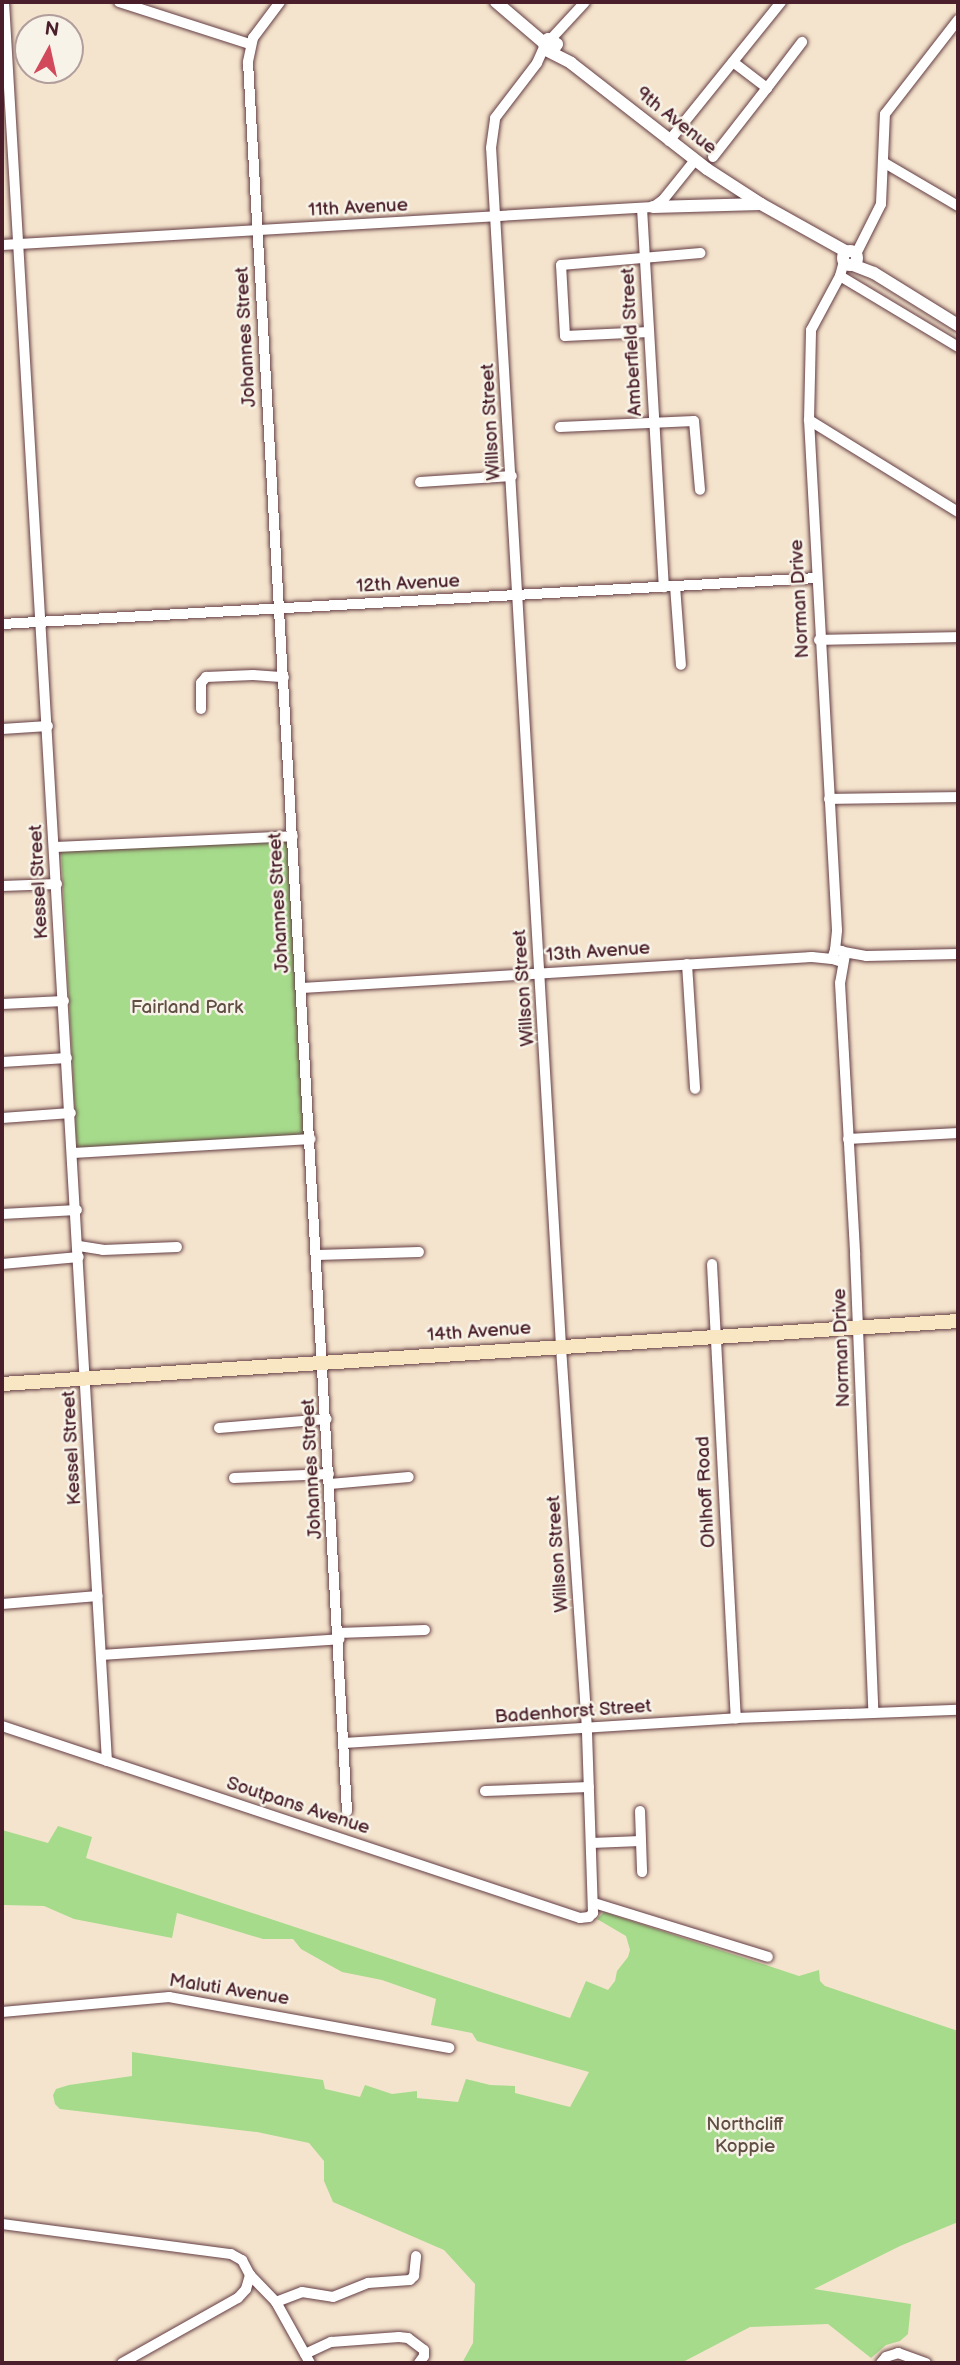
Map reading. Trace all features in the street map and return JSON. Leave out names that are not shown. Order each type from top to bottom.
[{"type":"main road","name":"14th Avenue","points":[[2,1384],[958,1321]]},
{"type":"street","name":"Kessel Street","points":[[4,2],[74,1153],[107,1761]]},
{"type":"street","points":[[119,2],[250,44],[280,2]]},
{"type":"street","name":"9th Avenue","points":[[496,2],[695,160],[761,204],[827,243],[848,261]]},
{"type":"street","name":"Willson Street","points":[[585,2],[493,123],[491,148],[561,1346],[587,1729],[594,1903]]},
{"type":"street","points":[[670,141],[781,2]]},
{"type":"street","name":"Norman Drive","points":[[873,1712],[858,1328],[808,420],[811,330],[881,204],[885,114],[954,34],[958,20]]},
{"type":"street","points":[[713,157],[802,42]]},
{"type":"street","name":"Johannes Street","points":[[250,44],[248,62],[257,231],[327,1419],[347,1811]]},
{"type":"street","points":[[733,62],[767,88]]},
{"type":"street","points":[[648,207],[663,200],[695,160]]},
{"type":"street","points":[[883,162],[958,206]]},
{"type":"street","points":[[648,207],[761,204]]},
{"type":"street","name":"11th Avenue","points":[[2,245],[648,207]]},
{"type":"street","name":"Amberfield Street","points":[[648,207],[645,258],[664,587]]},
{"type":"street","points":[[649,332],[568,337],[564,332],[562,263],[701,253]]},
{"type":"street","points":[[848,261],[874,273],[958,325]]},
{"type":"street","points":[[848,261],[958,347]]},
{"type":"street","points":[[808,420],[958,512]]},
{"type":"street","points":[[561,427],[695,422],[700,490]]},
{"type":"street","points":[[420,482],[512,476]]},
{"type":"street","name":"12th Avenue","points":[[2,624],[816,578]]},
{"type":"street","points":[[675,586],[681,665]]},
{"type":"street","points":[[819,640],[958,637]]},
{"type":"street","points":[[201,709],[201,683],[206,677],[284,677]]},
{"type":"street","points":[[2,729],[48,726]]},
{"type":"street","points":[[829,799],[958,797]]},
{"type":"street","points":[[55,847],[293,835]]},
{"type":"street","points":[[2,886],[57,884]]},
{"type":"street","name":"13th Avenue","points":[[302,988],[812,957],[958,954]]},
{"type":"street","points":[[687,964],[695,1089]]},
{"type":"street","points":[[2,1004],[64,1001]]},
{"type":"street","points":[[2,1062],[67,1058]]},
{"type":"street","points":[[2,1118],[71,1113]]},
{"type":"street","points":[[848,1139],[958,1133]]},
{"type":"street","points":[[74,1153],[311,1139]]},
{"type":"street","points":[[2,1214],[76,1210]]},
{"type":"street","points":[[2,1264],[79,1252],[177,1247]]},
{"type":"street","points":[[317,1255],[419,1252]]},
{"type":"street","name":"Ohlhoff Road","points":[[712,1264],[736,1718]]},
{"type":"street","points":[[219,1428],[327,1419]]},
{"type":"street","points":[[234,1478],[409,1477]]},
{"type":"street","points":[[2,1604],[98,1596]]},
{"type":"street","points":[[102,1655],[425,1630]]},
{"type":"street","name":"Badenhorst Street","points":[[344,1743],[736,1718],[958,1710]]},
{"type":"street","name":"Soutpans Avenue","points":[[2,1726],[583,1918],[593,1913],[594,1903]]},
{"type":"street","points":[[485,1791],[589,1787]]},
{"type":"street","points":[[640,1811],[642,1872]]},
{"type":"street","points":[[591,1843],[641,1841]]},
{"type":"street","points":[[594,1903],[768,1956]]},
{"type":"street","name":"Maluti Avenue","points":[[2,2012],[170,1997],[449,2048]]},
{"type":"street","points":[[2,2224],[226,2252],[242,2260],[250,2275],[276,2302],[307,2358],[331,2342],[398,2337],[408,2338],[424,2350],[425,2356],[419,2363]]},
{"type":"street","points":[[276,2302],[302,2292],[333,2297],[368,2283],[410,2280],[414,2276],[416,2256]]},
{"type":"street","points":[[122,2363],[238,2298],[246,2289],[250,2275]]},
{"type":"street","points":[[881,2363],[890,2355],[898,2353],[926,2363]]},
{"type":"green space","name":"Fairland Park","points":[[294,838],[311,1137],[77,1151],[61,848]]},
{"type":"green space","name":"Northcliff Koppie","points":[[58,1826],[92,1837],[86,1858],[570,2018],[586,1981],[608,1990],[615,1981],[617,1971],[628,1957],[630,1950],[626,1936],[597,1919],[604,1912],[799,1976],[819,1970],[820,1981],[825,1986],[958,2031],[958,2222],[900,2246],[814,2289],[911,2304],[908,2334],[900,2341],[886,2345],[871,2358],[828,2324],[750,2327],[681,2363],[462,2363],[473,2343],[475,2284],[444,2250],[333,2202],[324,2181],[324,2161],[309,2143],[257,2132],[60,2109],[55,2104],[53,2095],[56,2089],[69,2085],[132,2076],[132,2052],[323,2080],[325,2089],[360,2097],[365,2085],[392,2094],[417,2091],[417,2098],[458,2102],[466,2079],[490,2085],[515,2086],[515,2093],[570,2107],[589,2072],[477,2041],[472,2033],[431,2025],[436,1999],[382,1980],[342,1972],[301,1949],[293,1939],[263,1939],[177,1913],[172,1938],[74,1919],[44,1906],[4,1905],[2,1830],[48,1843]]}]
